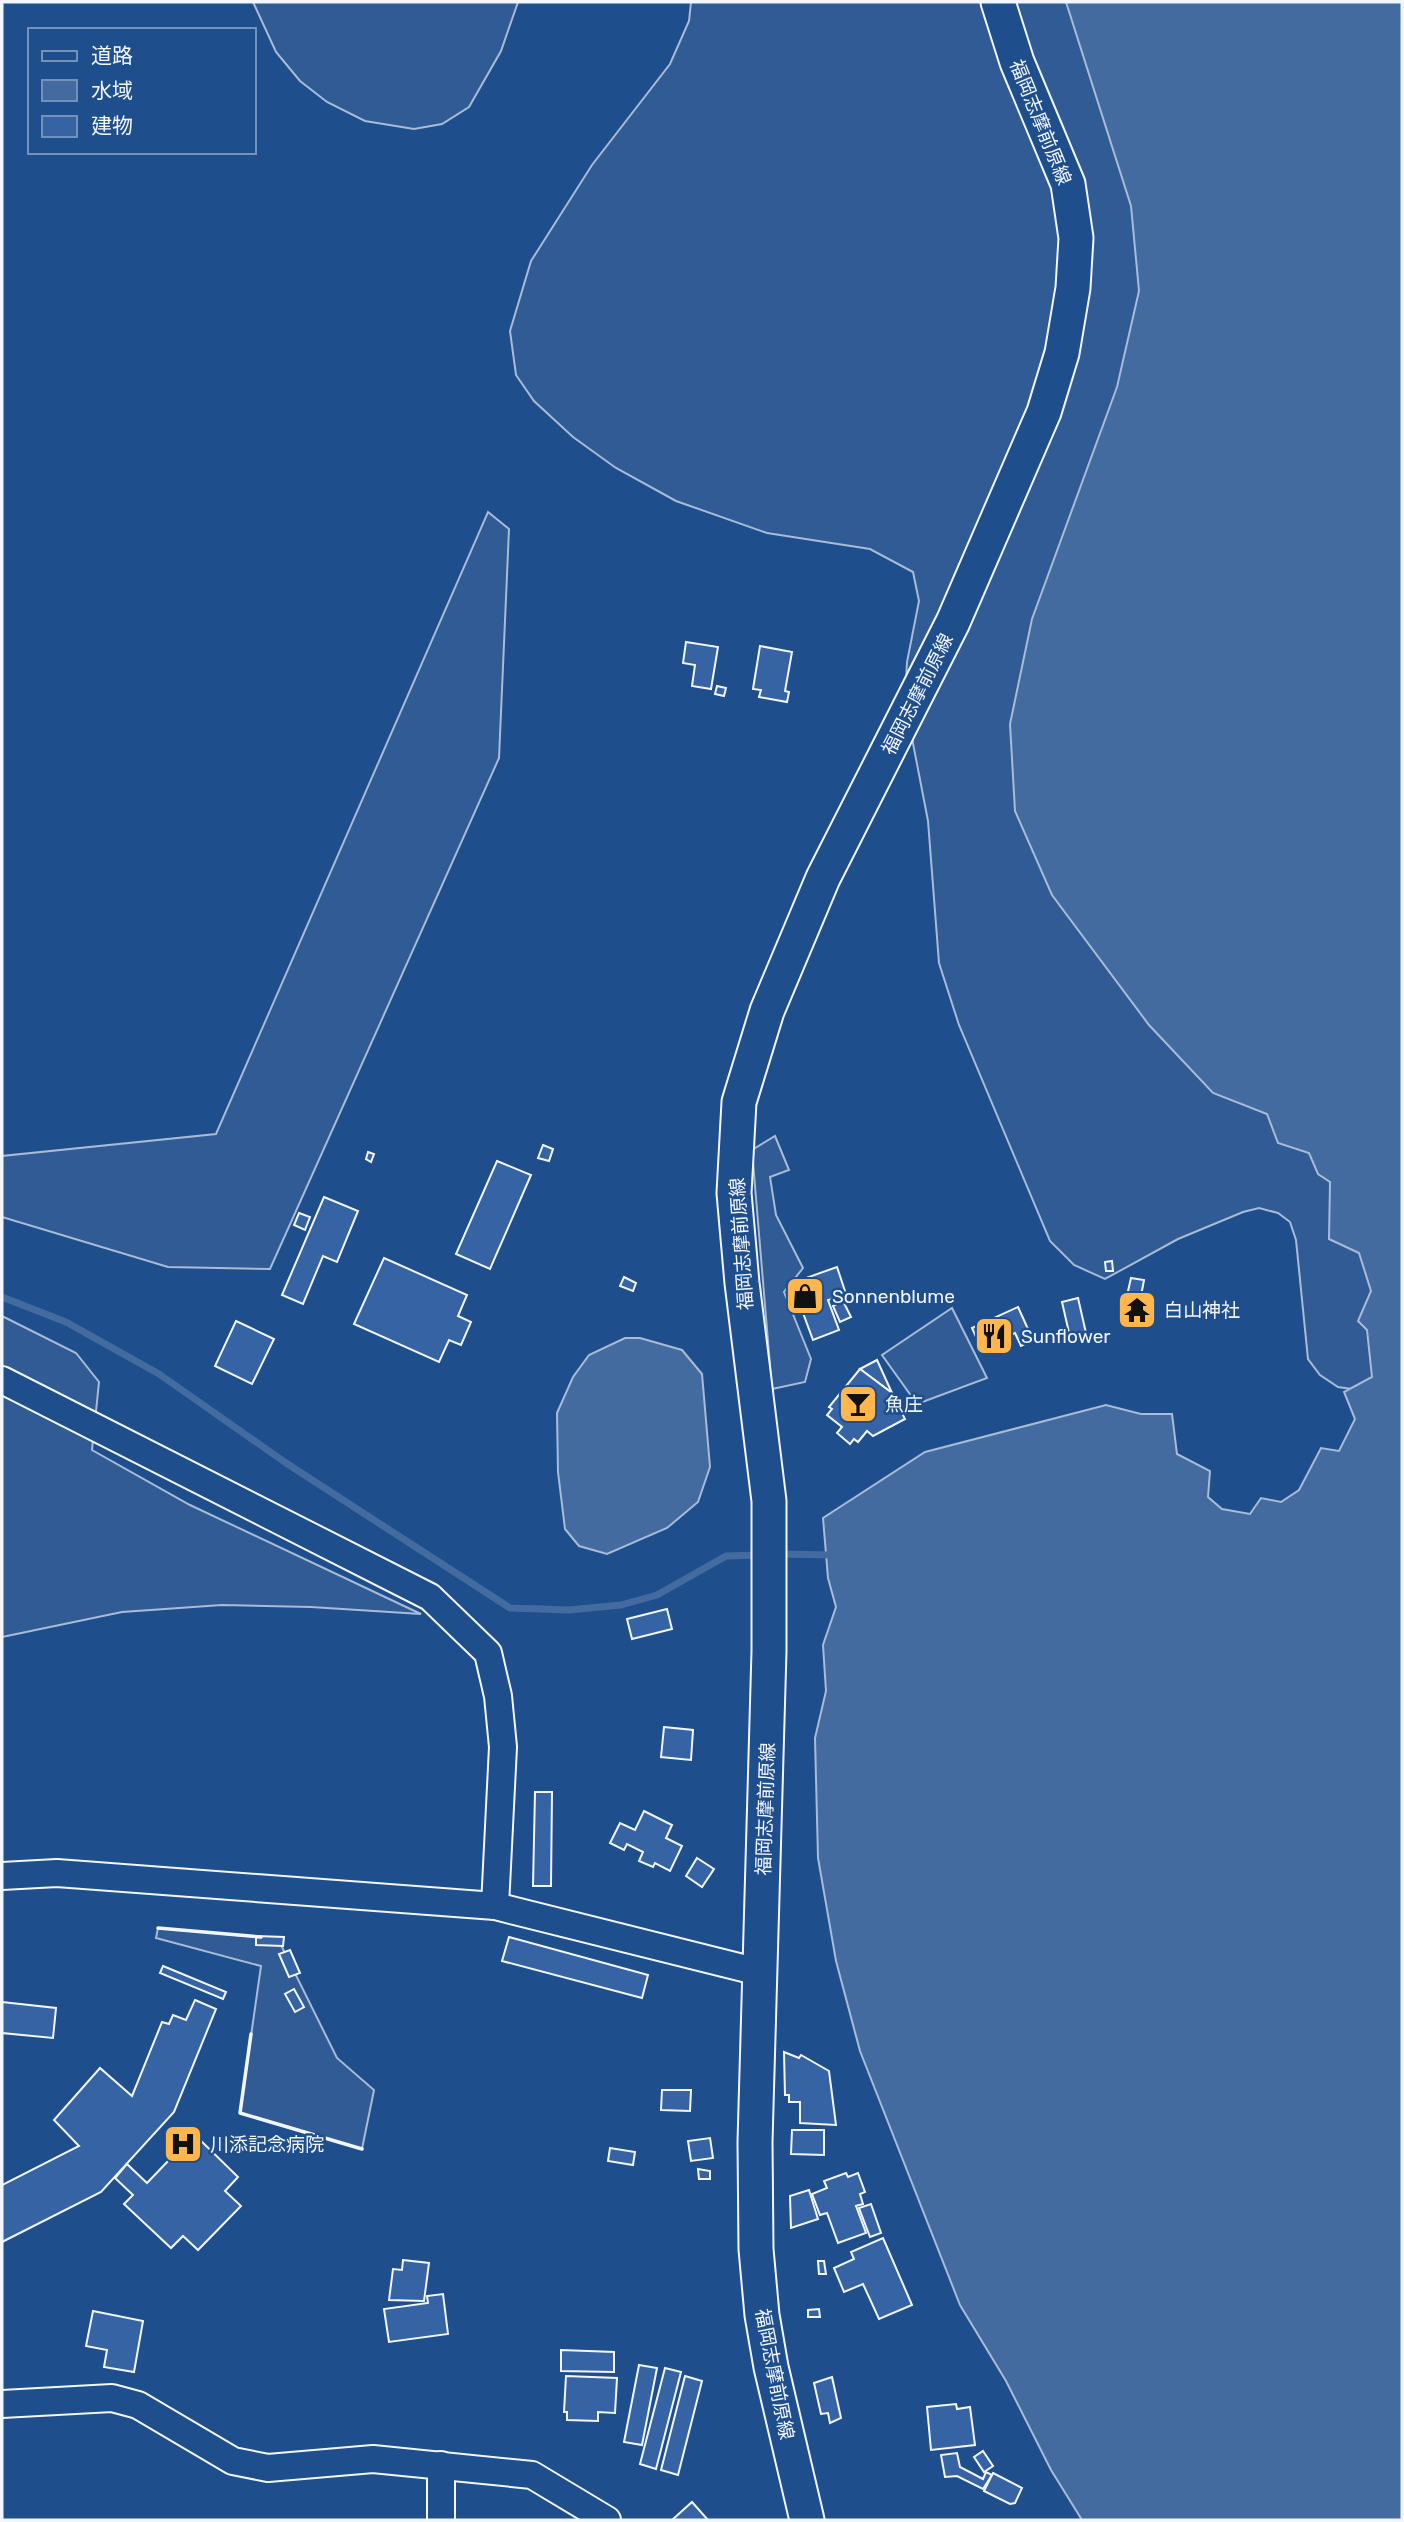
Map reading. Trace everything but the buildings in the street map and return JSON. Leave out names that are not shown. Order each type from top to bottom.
[{"type":"main road","name":"福岡志摩前原線","points":[[807,2520],[771,2367],[756,2249],[755,2142],[770,1600],[769,1501],[743,1296],[734,1193],[739,1102],[767,1011],[823,878],[953,622],[1044,412],[1062,353],[1073,288],[1076,237],[1068,184],[1017,62],[998,2]]},
{"type":"street","points":[[2,1380],[430,1597],[488,1653],[498,1696],[503,1747],[495,1906]]},
{"type":"street","points":[[2,1876],[57,1873],[495,1906],[759,1972]]},
{"type":"street","points":[[2,2404],[113,2398],[138,2405],[233,2461],[268,2468],[373,2459],[532,2475],[607,2520]]},
{"type":"street","points":[[441,2465],[441,2520]]},
{"type":"shaded area","points":[[253,2],[518,2],[501,51],[469,107],[442,124],[414,129],[365,121],[327,102],[300,81],[276,52]]},
{"type":"shaded area","points":[[691,2],[1225,2],[1396,1059],[1373,1392],[1338,1387],[1320,1375],[1308,1359],[1296,1240],[1290,1222],[1278,1213],[1259,1208],[1243,1212],[1178,1239],[1105,1279],[1074,1265],[1050,1241],[959,1025],[939,963],[928,821],[905,702],[907,662],[919,601],[913,572],[870,549],[767,533],[676,501],[616,468],[573,437],[534,401],[516,375],[510,331],[531,261],[592,165],[670,64],[689,21]]},
{"type":"shaded area","points":[[488,512],[509,529],[499,758],[270,1269],[168,1267],[2,1217],[2,1156],[216,1134]]},
{"type":"shaded area","points":[[775,1136],[789,1170],[770,1177],[776,1215],[803,1268],[784,1292],[811,1359],[805,1382],[772,1389],[752,1150]]},
{"type":"shaded area","points":[[952,1308],[987,1378],[917,1404],[882,1355]]},
{"type":"shaded area","points":[[2,1316],[76,1353],[99,1382],[92,1450],[190,1505],[421,1614],[222,1605],[122,1612],[2,1637]]},
{"type":"shaded area","points":[[158,1928],[278,1939],[337,2058],[374,2090],[362,2149],[240,2113],[261,1966],[156,1938]]},
{"type":"water","points":[[1066,2],[1402,2],[1402,2520],[1082,2520],[1051,2470],[1006,2381],[960,2305],[860,2051],[836,1961],[818,1858],[815,1738],[826,1691],[823,1645],[836,1607],[828,1578],[823,1518],[925,1452],[1106,1405],[1141,1414],[1172,1414],[1177,1454],[1210,1471],[1208,1497],[1222,1509],[1250,1514],[1261,1498],[1281,1502],[1299,1490],[1321,1448],[1339,1451],[1355,1419],[1344,1392],[1372,1377],[1367,1330],[1358,1321],[1371,1291],[1359,1253],[1329,1239],[1330,1182],[1318,1174],[1309,1153],[1278,1143],[1267,1114],[1213,1093],[1149,1025],[1052,895],[1015,811],[1010,724],[1032,619],[1117,387],[1139,291],[1131,206]]},
{"type":"water","points":[[625,1338],[640,1338],[682,1350],[702,1374],[710,1467],[698,1502],[667,1528],[607,1554],[579,1546],[565,1529],[558,1472],[557,1413],[573,1377],[589,1355]]},
{"type":"waterway","points":[[2,1297],[66,1322],[159,1374],[286,1463],[510,1608],[569,1610],[621,1605],[657,1595],[726,1556],[761,1555]]},
{"type":"waterway","points":[[776,1554],[834,1555]]},
{"type":"wall","points":[[158,1928],[261,1937]]},
{"type":"wall","points":[[251,2034],[240,2113],[362,2149]]},
{"type":"place","name":"Sonnenblume","points":[[805,1296]]},
{"type":"place","name":"白山神社","points":[[1137,1310]]},
{"type":"place","name":"Sunflower","points":[[994,1336]]},
{"type":"place","name":"魚庄","points":[[858,1404]]},
{"type":"place","name":"川添記念病院","points":[[183,2144]]}]
